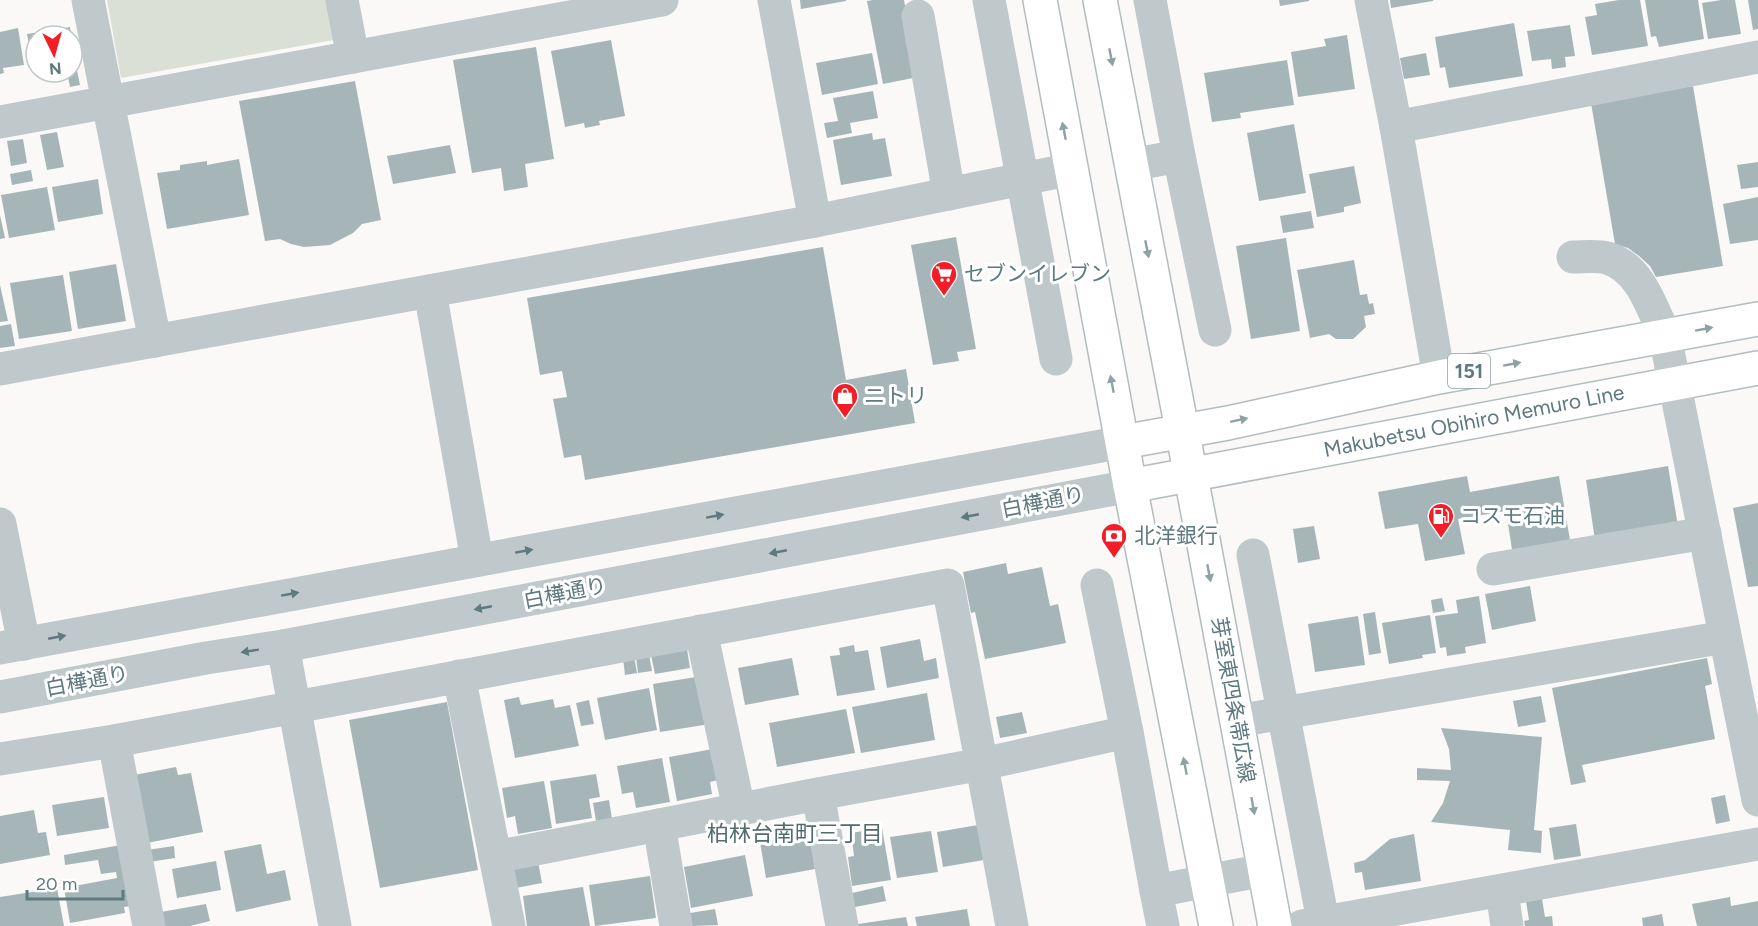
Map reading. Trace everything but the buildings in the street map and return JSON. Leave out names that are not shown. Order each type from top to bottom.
[{"type":"main road","points":[[1040,0],[1130,486],[1216,926]]},
{"type":"main road","points":[[1100,0],[1191,474]]},
{"type":"main road","name":"151","points":[[1123,442],[1439,377],[1758,319]]},
{"type":"main road","name":"Makubetsu Obihiro Memuro Line","points":[[1130,486],[1758,368]]},
{"type":"main road","name":"芽室東四条帯広線","points":[[1191,474],[1275,926]]},
{"type":"street","points":[[88,0],[155,341]]},
{"type":"street","points":[[342,0],[353,57]]},
{"type":"street","points":[[0,122],[353,57],[585,7],[662,0]]},
{"type":"street","points":[[774,0],[815,221]]},
{"type":"street","points":[[989,0],[1056,359]]},
{"type":"street","points":[[1150,0],[1215,330]]},
{"type":"street","points":[[1371,0],[1396,127],[1439,377]]},
{"type":"street","points":[[918,16],[949,194]]},
{"type":"street","points":[[1396,127],[1758,57]]},
{"type":"street","points":[[1131,165],[1179,156]]},
{"type":"street","points":[[0,369],[815,221],[1072,170]]},
{"type":"street","points":[[1573,257],[1606,257],[1628,269],[1645,292],[1665,336],[1758,800]]},
{"type":"street","points":[[430,291],[477,560]]},
{"type":"street","name":"白樺通り","points":[[12,646],[1123,442]]},
{"type":"street","name":"白樺通り","points":[[0,697],[206,658],[283,646],[1130,486]]},
{"type":"street","points":[[0,524],[12,646]]},
{"type":"street","points":[[1492,569],[1706,533]]},
{"type":"street","points":[[1253,555],[1284,712],[1316,925],[1758,844]]},
{"type":"street","points":[[0,759],[294,708],[948,585],[1012,926]]},
{"type":"street","points":[[1097,585],[1163,926]]},
{"type":"street","points":[[701,631],[739,809]]},
{"type":"street","points":[[1237,721],[1725,637]]},
{"type":"street","points":[[283,646],[336,926]]},
{"type":"street","points":[[459,676],[509,926]]},
{"type":"street","points":[[495,856],[982,764],[1127,732]]},
{"type":"street","points":[[114,741],[149,926]]},
{"type":"street","points":[[818,794],[842,926]]},
{"type":"street","points":[[659,825],[676,926]]},
{"type":"street","points":[[1156,891],[1264,870]]},
{"type":"street","points":[[1502,891],[1507,926]]},
{"type":"shaded area","points":[[107,0],[327,0],[334,40],[121,78]]},
{"type":"place","name":"セブンイレブン","points":[[944,297]]},
{"type":"place","name":"ニトリ","points":[[845,419]]},
{"type":"place","name":"コスモ石油","points":[[1441,539]]},
{"type":"place","name":"北洋銀行","points":[[1114,559]]},
{"type":"district","name":"柏林台南町三丁目","points":[[795,833]]}]
